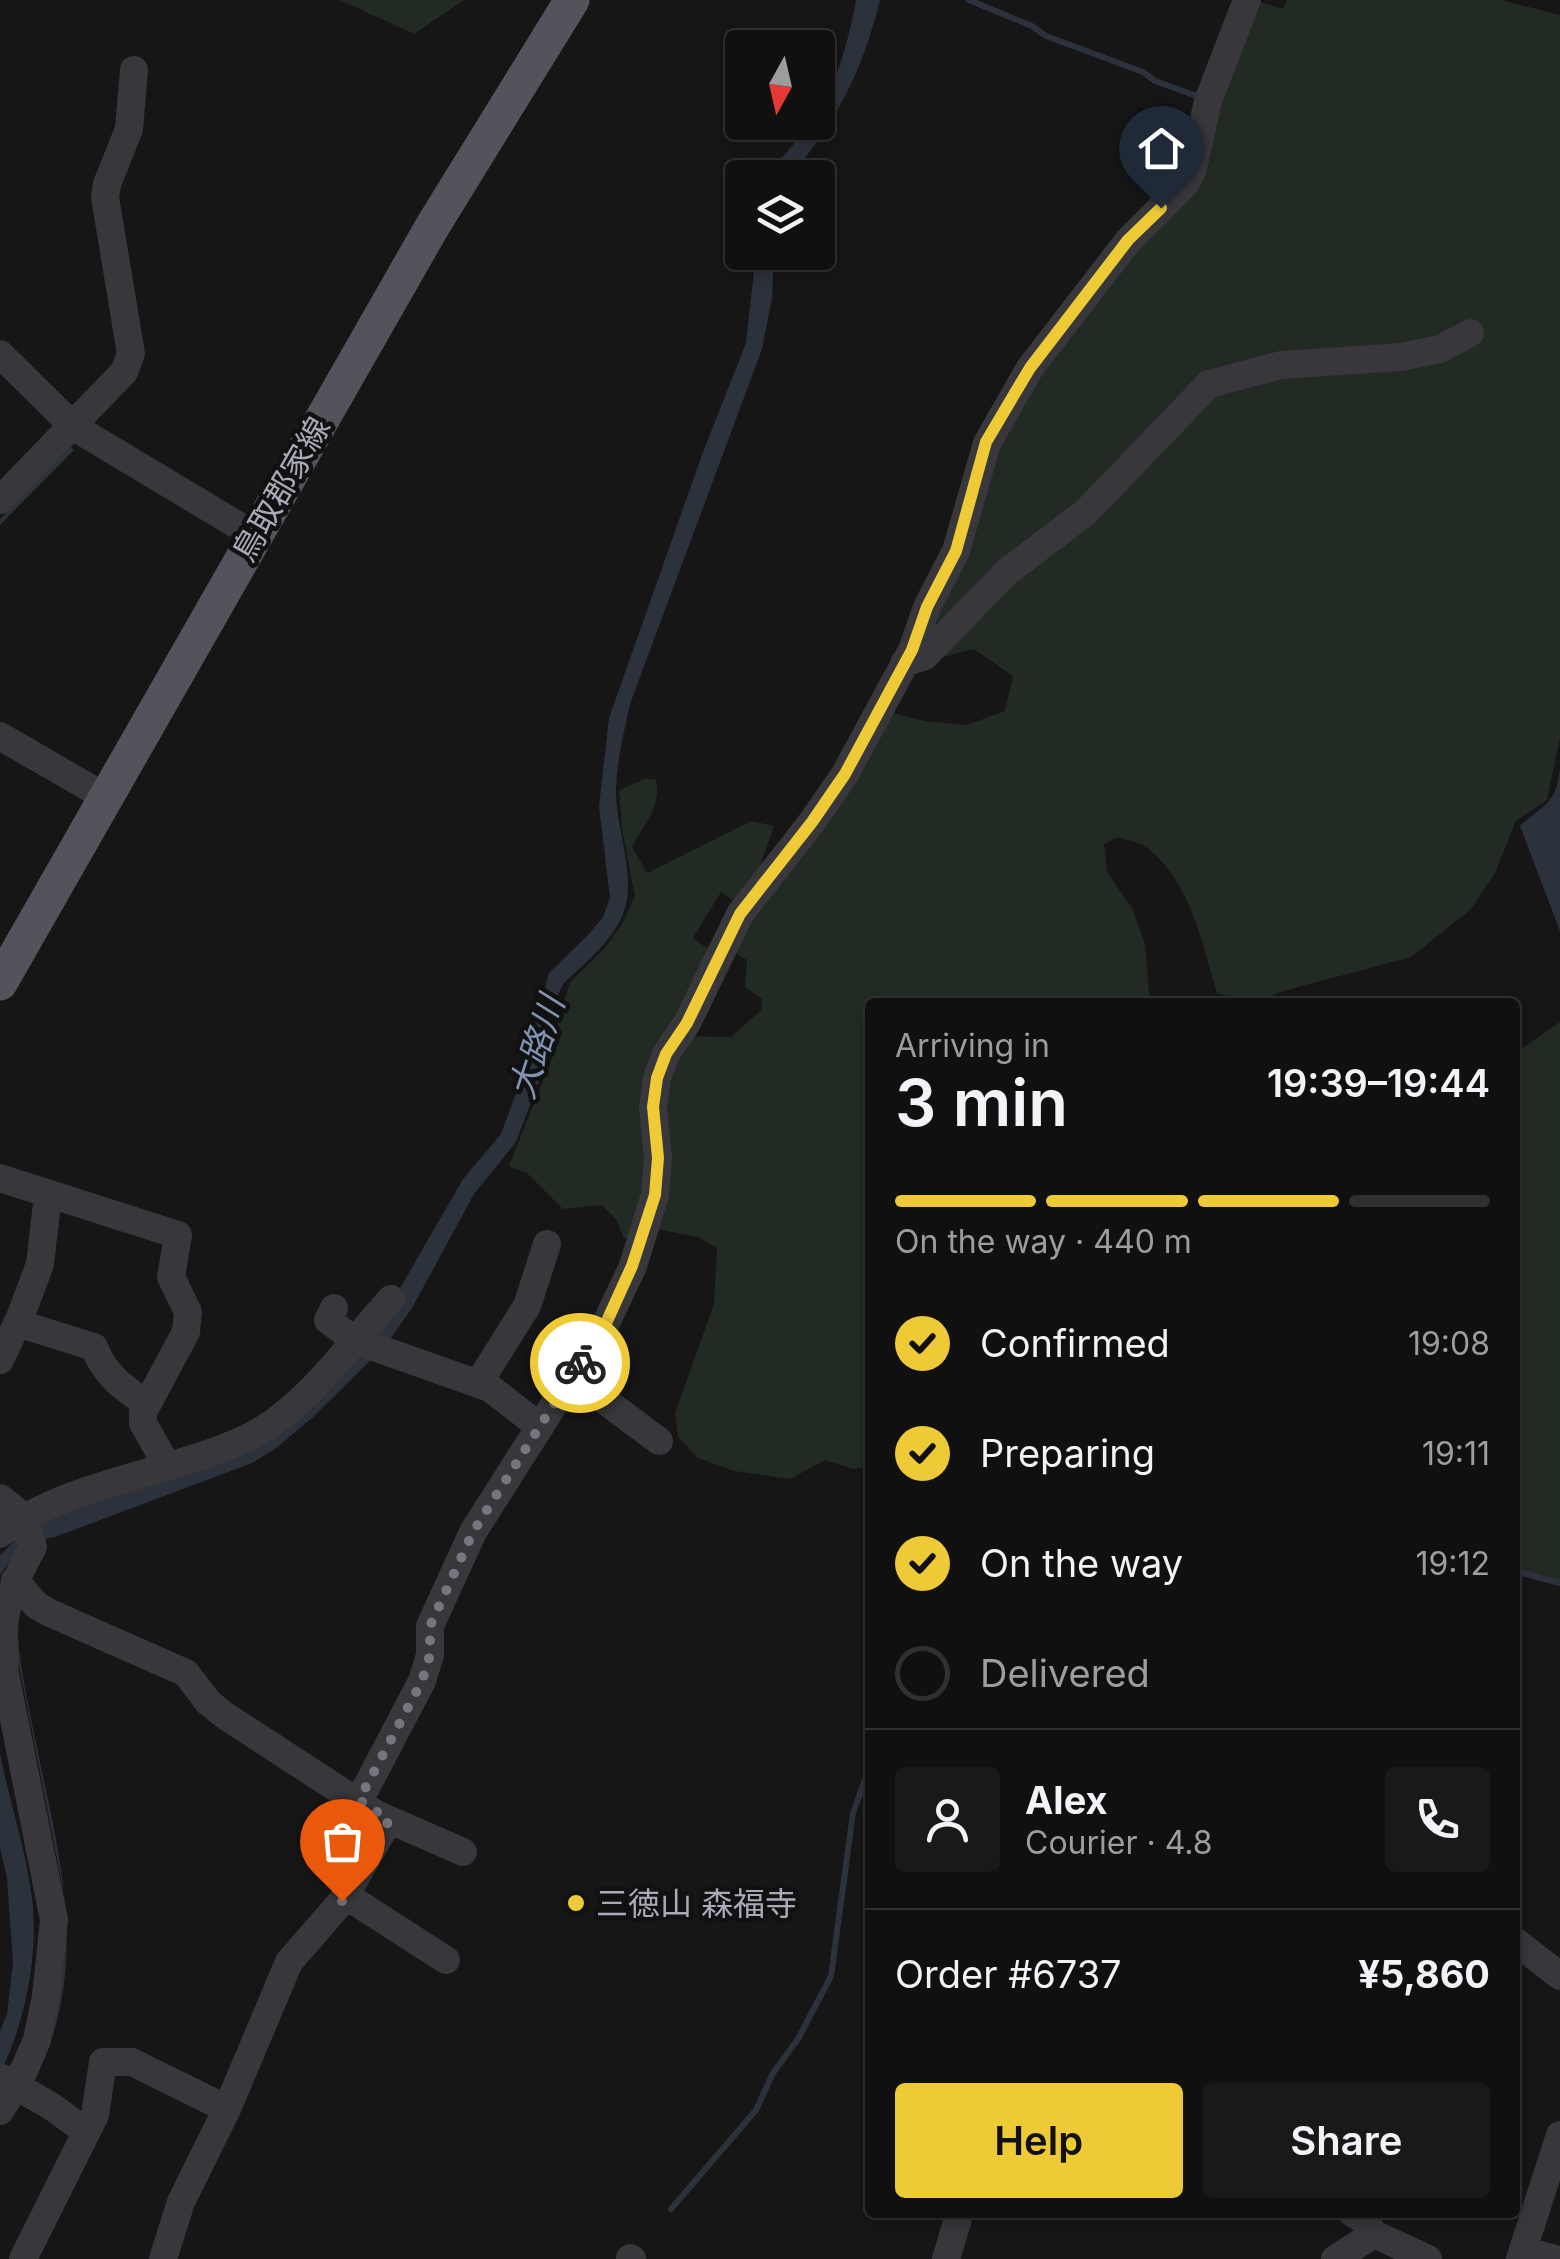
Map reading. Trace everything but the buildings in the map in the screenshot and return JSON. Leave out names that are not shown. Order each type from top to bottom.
[{"type":"main road","name":"鳥取郡家線","points":[[0,983],[432,226],[572,0]]},
{"type":"street","points":[[359,1800],[422,1681],[430,1655],[430,1626],[473,1532],[607,1321],[632,1266],[650,1212],[658,1158],[653,1107],[657,1078],[666,1054],[687,1023],[740,914],[845,774],[904,663],[956,551],[986,442],[1021,383],[1128,240],[1186,183],[1208,101],[1247,0]]},
{"type":"street","points":[[0,500],[124,372],[132,354],[106,184],[129,128],[134,70]]},
{"type":"street","points":[[904,663],[925,656],[1008,571],[1086,512],[1209,384],[1281,365],[1401,357],[1440,349],[1470,333]]},
{"type":"street","points":[[0,354],[74,427],[254,536]]},
{"type":"street","points":[[0,736],[107,798]]},
{"type":"street","points":[[0,1178],[178,1235],[170,1277],[188,1312],[186,1332],[146,1404],[143,1424],[167,1466]]},
{"type":"street","points":[[0,1360],[40,1264],[48,1195]]},
{"type":"street","points":[[478,1384],[527,1306],[547,1244]]},
{"type":"street","points":[[21,1530],[122,1478],[252,1436],[318,1382],[391,1299]]},
{"type":"street","points":[[334,1308],[328,1320],[354,1340],[490,1388],[540,1427]]},
{"type":"street","points":[[16,1322],[94,1347],[114,1382],[146,1404]]},
{"type":"street","points":[[572,1376],[660,1441]]},
{"type":"street","points":[[0,1498],[21,1530],[2,1642],[5,1674],[54,1920],[37,2040],[10,2083],[0,2111]]},
{"type":"street","points":[[15,1580],[36,1605],[50,1613],[186,1673],[208,1702],[224,1715],[389,1820],[463,1852]]},
{"type":"street","points":[[163,2259],[182,2202],[289,1962],[346,1896],[389,1820]]},
{"type":"street","points":[[346,1896],[446,1960]]},
{"type":"street","points":[[1520,1945],[1560,1976]]},
{"type":"street","points":[[23,2259],[95,2115],[103,2062],[132,2062],[226,2109]]},
{"type":"street","points":[[10,2083],[85,2131]]},
{"type":"street","points":[[1555,2259],[1522,2254],[1560,2135]]},
{"type":"street","points":[[946,2259],[958,2218]]},
{"type":"street","points":[[1361,2218],[1374,2234],[1428,2259]]},
{"type":"street","points":[[1335,2259],[1374,2234]]},
{"type":"shaded area","points":[[340,0],[464,0],[414,34]]},
{"type":"shaded area","points":[[1253,0],[1283,9],[1287,0],[1502,0],[1560,15],[1560,738],[1547,800],[1516,821],[1495,873],[1470,910],[1411,957],[1267,998],[1231,998],[1217,993],[1194,916],[1176,880],[1149,849],[1119,837],[1104,844],[1107,872],[1132,908],[1145,944],[1150,998],[865,998],[865,1468],[853,1469],[825,1460],[790,1479],[734,1471],[698,1458],[678,1437],[675,1413],[714,1304],[717,1248],[698,1237],[650,1228],[662,1166],[661,1081],[684,1036],[731,1037],[761,1010],[762,999],[745,987],[747,960],[727,948],[748,910],[825,812],[885,711],[925,721],[967,725],[1005,711],[1013,676],[974,649],[945,656],[937,649],[1034,552],[1090,512],[1211,387],[1281,368],[1341,367],[1438,354],[1472,335],[1470,329],[1439,344],[1406,353],[1280,362],[1221,376],[1195,391],[1123,469],[1071,518],[1011,564],[945,632],[931,610],[965,537],[992,444],[1009,409],[1133,245],[1194,178],[1221,73]]},
{"type":"shaded area","points":[[644,779],[656,779],[656,798],[632,847],[647,873],[751,821],[774,826],[741,906],[721,892],[693,938],[715,954],[666,1047],[639,1236],[624,1239],[616,1219],[602,1205],[563,1209],[528,1174],[509,1166],[559,1041],[553,1036],[570,982],[604,949],[635,896],[619,790]]},
{"type":"shaded area","points":[[1560,1022],[1560,1581],[1520,1570],[1520,1050]]},
{"type":"water","points":[[856,0],[880,0],[865,51],[835,113],[835,78]]},
{"type":"water","points":[[797,140],[818,140],[803,160],[780,160]]},
{"type":"water","name":"大路川","points":[[754,270],[773,270],[762,349],[630,704],[616,789],[628,876],[624,910],[606,942],[564,983],[558,994],[549,1039],[554,1041],[516,1142],[474,1194],[412,1308],[386,1345],[275,1449],[252,1463],[55,1537],[22,1544],[0,1575],[0,1555],[35,1522],[248,1446],[391,1304],[463,1179],[501,1134],[532,1050],[528,1036],[532,1035],[549,973],[603,917],[610,898],[599,806],[609,718],[746,343]]},
{"type":"water","points":[[71,447],[74,450],[0,525],[0,519]]},
{"type":"water","points":[[1560,769],[1560,931],[1520,826],[1552,797]]},
{"type":"water","points":[[18,1621],[22,1670],[64,1892],[18,1661]]},
{"type":"water","points":[[0,1754],[27,1869],[34,1929],[27,1993],[0,2074],[0,2031],[7,2014],[13,1963],[7,1878],[0,1848]]},
{"type":"water","points":[[65,1903],[67,1947],[63,1992],[52,2038],[33,2084],[65,1927]]},
{"type":"waterway","points":[[969,0],[1032,26],[1046,36],[1197,96]]},
{"type":"waterway","points":[[1520,1572],[1560,1583]]},
{"type":"waterway","points":[[671,2209],[756,2110],[773,2073],[798,2039],[831,1976],[853,1813],[865,1780]]},
{"type":"way so far","points":[[342,1901],[389,1820],[359,1800],[422,1681],[430,1655],[430,1626],[473,1532],[580,1363]]},
{"type":"place","name":"三徳山 森福寺","points":[[576,1903]]},
{"type":"route","points":[[580,1363],[607,1321],[632,1266],[655,1195],[658,1158],[653,1107],[657,1078],[666,1054],[687,1023],[740,914],[845,774],[912,650],[927,607],[956,551],[986,442],[1030,368],[1128,240],[1161,208]]}]
